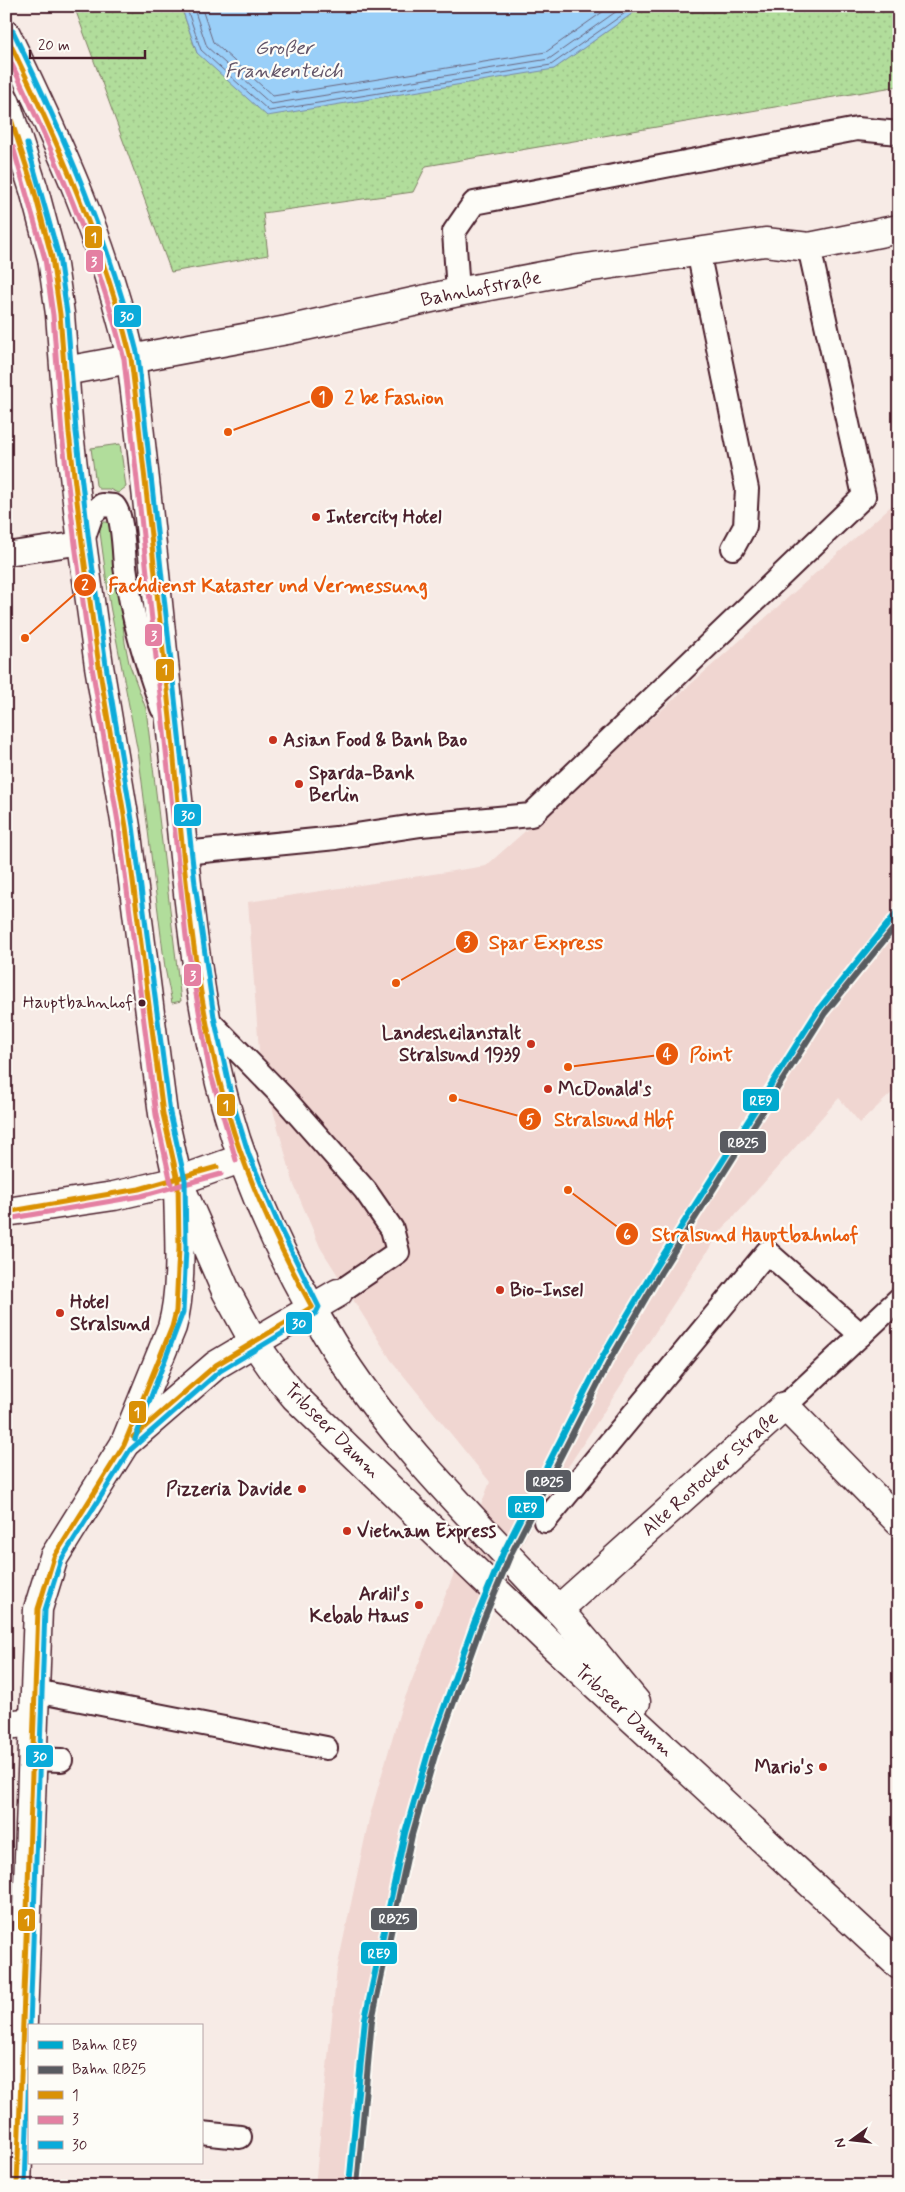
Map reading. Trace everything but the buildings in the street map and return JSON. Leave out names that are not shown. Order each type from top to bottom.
[{"type":"main road","name":"Tribseer Damm","points":[[6,34],[55,134],[104,257],[121,313],[131,358],[194,936],[207,1018],[227,1107],[243,1158],[270,1225],[312,1307],[332,1343],[371,1401],[415,1456],[558,1610],[709,1789]]},
{"type":"main road","name":"Tribseer Damm","points":[[6,103],[34,190],[52,258],[82,543],[99,666],[126,827],[163,1114],[178,1181],[226,1292],[254,1342],[295,1397],[546,1640],[899,1965]]},
{"type":"main road","name":"Bahnhofstraße","points":[[65,372],[287,330],[458,292],[579,269],[765,242],[809,247],[899,229]]},
{"type":"main road","points":[[6,1212],[114,1196],[178,1181],[243,1158]]},
{"type":"main road","points":[[17,2186],[24,2116],[33,1722],[38,1609],[54,1557],[124,1445],[176,1311],[179,1248],[178,1181]]},
{"type":"main road","points":[[124,1445],[216,1365],[338,1292]]},
{"type":"main road","name":"Alte Rostocker Straße","points":[[558,1610],[786,1406],[899,1522]]},
{"type":"main road","points":[[6,1725],[33,1722]]},
{"type":"lane","points":[[458,292],[454,232],[474,203],[857,129],[899,133]]},
{"type":"lane","points":[[184,853],[336,838],[422,825],[530,815],[864,496],[809,247]]},
{"type":"lane","points":[[698,251],[747,489],[744,526],[734,548]]},
{"type":"lane","points":[[6,554],[82,543],[92,514],[108,504],[117,509],[129,600],[145,660],[172,738]]},
{"type":"lane","points":[[207,1018],[284,1097],[365,1190],[392,1229],[398,1252],[338,1292]]},
{"type":"lane","points":[[545,1522],[767,1252],[861,1335]]},
{"type":"lane","points":[[786,1406],[899,1299]]},
{"type":"lane","points":[[35,1691],[326,1748]]},
{"type":"lane","points":[[32,1759],[61,1760]]},
{"type":"lane","points":[[202,2133],[240,2137]]},
{"type":"shaded area","points":[[899,499],[899,1086],[860,1123],[839,1098],[720,1232],[537,1515],[488,1614],[439,1746],[412,1841],[375,2005],[357,2186],[315,2186],[337,1969],[369,1819],[401,1708],[490,1482],[391,1360],[320,1247],[294,1185],[260,1064],[248,902],[486,866]]},
{"type":"green space","points":[[74,6],[181,6],[197,53],[553,69],[643,6],[899,6],[899,86],[426,166],[413,192],[263,213],[268,255],[171,272]]},
{"type":"green space","points":[[120,444],[126,487],[118,493],[109,489],[99,489],[96,485],[91,448]]},
{"type":"green space","points":[[103,522],[109,522],[114,545],[129,663],[146,709],[181,1001],[172,1003],[165,968],[139,758],[110,606],[99,525]]},
{"type":"water","name":"Großer Frankenteich","points":[[181,6],[643,6],[554,69],[267,116],[197,53]]},
{"type":"rail line","name":"RE9","points":[[349,2186],[365,2019],[405,1833],[429,1750],[474,1623],[504,1551],[603,1356],[655,1268],[819,1009],[899,910]]},
{"type":"rail line","name":"RB25","points":[[357,2186],[372,2020],[412,1835],[436,1752],[481,1626],[511,1554],[610,1360],[661,1272],[825,1013],[899,922]]},
{"type":"transit line","name":"30","points":[[13,31],[68,150],[100,231],[127,314],[138,356],[195,884],[214,1017],[233,1103],[249,1155],[281,1230],[319,1307],[316,1313],[220,1371],[130,1450],[61,1560],[45,1610],[30,2024]]},
{"type":"transit line","name":"1","points":[[6,35],[61,153],[93,233],[120,316],[131,358],[152,543],[186,881],[199,983],[220,1084],[234,1133],[259,1200],[312,1307]]},
{"type":"transit line","name":"3","points":[[6,52],[41,127],[73,203],[101,280],[124,359],[186,937],[209,1068],[236,1160]]},
{"type":"transit line","name":"1","points":[[6,104],[34,190],[52,258],[60,314],[69,433],[82,543],[99,666],[126,827],[163,1114],[178,1181],[179,1248],[176,1311],[172,1327],[124,1445],[54,1557],[38,1609],[17,2186]]},
{"type":"transit line","name":"30","points":[[27,144],[59,257],[67,313],[76,432],[89,542],[106,665],[133,826],[170,1113],[185,1180],[186,1248],[183,1312],[135,1439]]},
{"type":"transit line","name":"3","points":[[13,147],[45,259],[53,315],[62,434],[75,544],[92,667],[119,828],[156,1115],[171,1183]]},
{"type":"transit line","name":"1","points":[[6,1212],[139,1189],[217,1167]]},
{"type":"transit line","name":"3","points":[[7,1219],[141,1196],[221,1174]]},
{"type":"transit line","name":"1","points":[[133,1437],[216,1365],[312,1307]]},
{"type":"transit line","name":"30","points":[[25,2186],[28,2098]]},
{"type":"place","name":"2 be Fashion","points":[[228,432]]},
{"type":"place","name":"Intercity Hotel","points":[[316,517]]},
{"type":"place","name":"Fachdienst Kataster und Vermessung","points":[[25,638]]},
{"type":"place","name":"Asian Food & Banh Bao","points":[[273,740]]},
{"type":"place","name":"Sparda-Bank Berlin","points":[[299,784]]},
{"type":"place","name":"Spar Express","points":[[396,983]]},
{"type":"place","name":"Hauptbahnhof","points":[[142,1003]]},
{"type":"place","name":"Landesheilanstalt Stralsund 1939","points":[[531,1044]]},
{"type":"place","name":"Point","points":[[568,1067]]},
{"type":"place","name":"McDonald's","points":[[548,1089]]},
{"type":"place","name":"Stralsund Hbf","points":[[453,1098]]},
{"type":"place","name":"Stralsund Hauptbahnhof","points":[[568,1190]]},
{"type":"place","name":"Bio-Insel","points":[[500,1290]]},
{"type":"place","name":"Hotel Stralsund","points":[[60,1313]]},
{"type":"place","name":"Pizzeria Davide","points":[[302,1489]]},
{"type":"place","name":"Vietnam Express","points":[[347,1531]]},
{"type":"place","name":"Ardil's Kebab Haus","points":[[419,1605]]},
{"type":"place","name":"Mario's","points":[[823,1767]]}]
